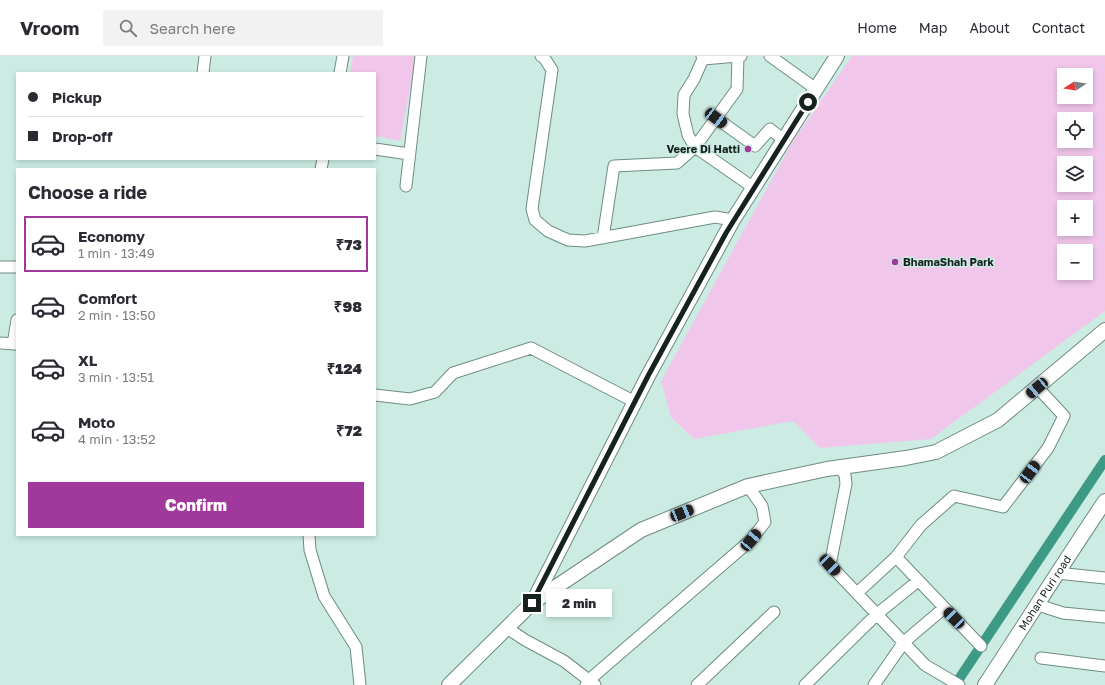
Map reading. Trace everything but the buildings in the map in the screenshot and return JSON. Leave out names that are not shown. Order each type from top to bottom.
[{"type":"street","points":[[203,72],[205,56]]},
{"type":"street","points":[[340,72],[343,56]]},
{"type":"street","points":[[406,186],[421,56]]},
{"type":"street","points":[[541,56],[544,56],[552,70],[532,209],[535,220],[548,231],[568,240],[585,241],[715,217],[734,220]]},
{"type":"street","points":[[602,238],[614,166],[677,164],[695,147],[737,89],[739,56],[702,58],[694,79],[684,95],[683,114],[688,135],[695,147],[754,188]]},
{"type":"street","points":[[770,56],[816,89]]},
{"type":"street","points":[[532,603],[635,402],[734,220],[837,56]]},
{"type":"street","points":[[716,118],[754,146],[770,129],[784,140]]},
{"type":"street","points":[[376,149],[410,154]]},
{"type":"street","points":[[0,267],[16,267]]},
{"type":"street","points":[[449,685],[532,603],[641,530],[748,486],[839,467],[906,458],[936,452],[998,420],[1105,330]]},
{"type":"street","points":[[0,343],[15,344],[16,332]]},
{"type":"street","points":[[376,395],[410,399],[436,392],[453,373],[531,348],[635,402]]},
{"type":"street","points":[[857,593],[896,557],[921,525],[954,496],[1003,507],[1048,448],[1064,416],[1037,388]]},
{"type":"street","points":[[839,467],[845,475],[846,484],[830,565],[925,664],[953,683]]},
{"type":"street","points":[[507,628],[564,661],[590,683],[751,540],[765,522],[762,506],[748,486]]},
{"type":"street","name":"Mohan Puri road","points":[[985,685],[1038,605],[1056,573],[1105,501]]},
{"type":"street","points":[[309,536],[310,550],[324,596],[356,647],[360,685]]},
{"type":"street","points":[[896,557],[981,646]]},
{"type":"street","points":[[1056,573],[1105,578]]},
{"type":"street","points":[[808,684],[877,614],[918,581]]},
{"type":"street","points":[[1038,605],[1064,612],[1105,617]]},
{"type":"street","points":[[874,685],[904,642],[944,608]]},
{"type":"street","points":[[697,685],[774,612]]},
{"type":"street","points":[[1041,658],[1105,666]]},
{"type":"shaded area","points":[[353,56],[416,56],[400,141],[376,136],[376,72],[350,72]]},
{"type":"shaded area","name":"BhamaShah Park","points":[[852,56],[1105,56],[1105,311],[931,439],[820,448],[793,421],[694,439],[671,417],[661,381],[793,141]]},
{"type":"waterway","points":[[955,685],[1105,460]]},
{"type":"place","name":"Veere Di Hatti","points":[[748,149]]},
{"type":"place","name":"BhamaShah Park","points":[[895,262]]},
{"type":"route","points":[[532,603],[648,376],[726,233],[808,102]]}]
